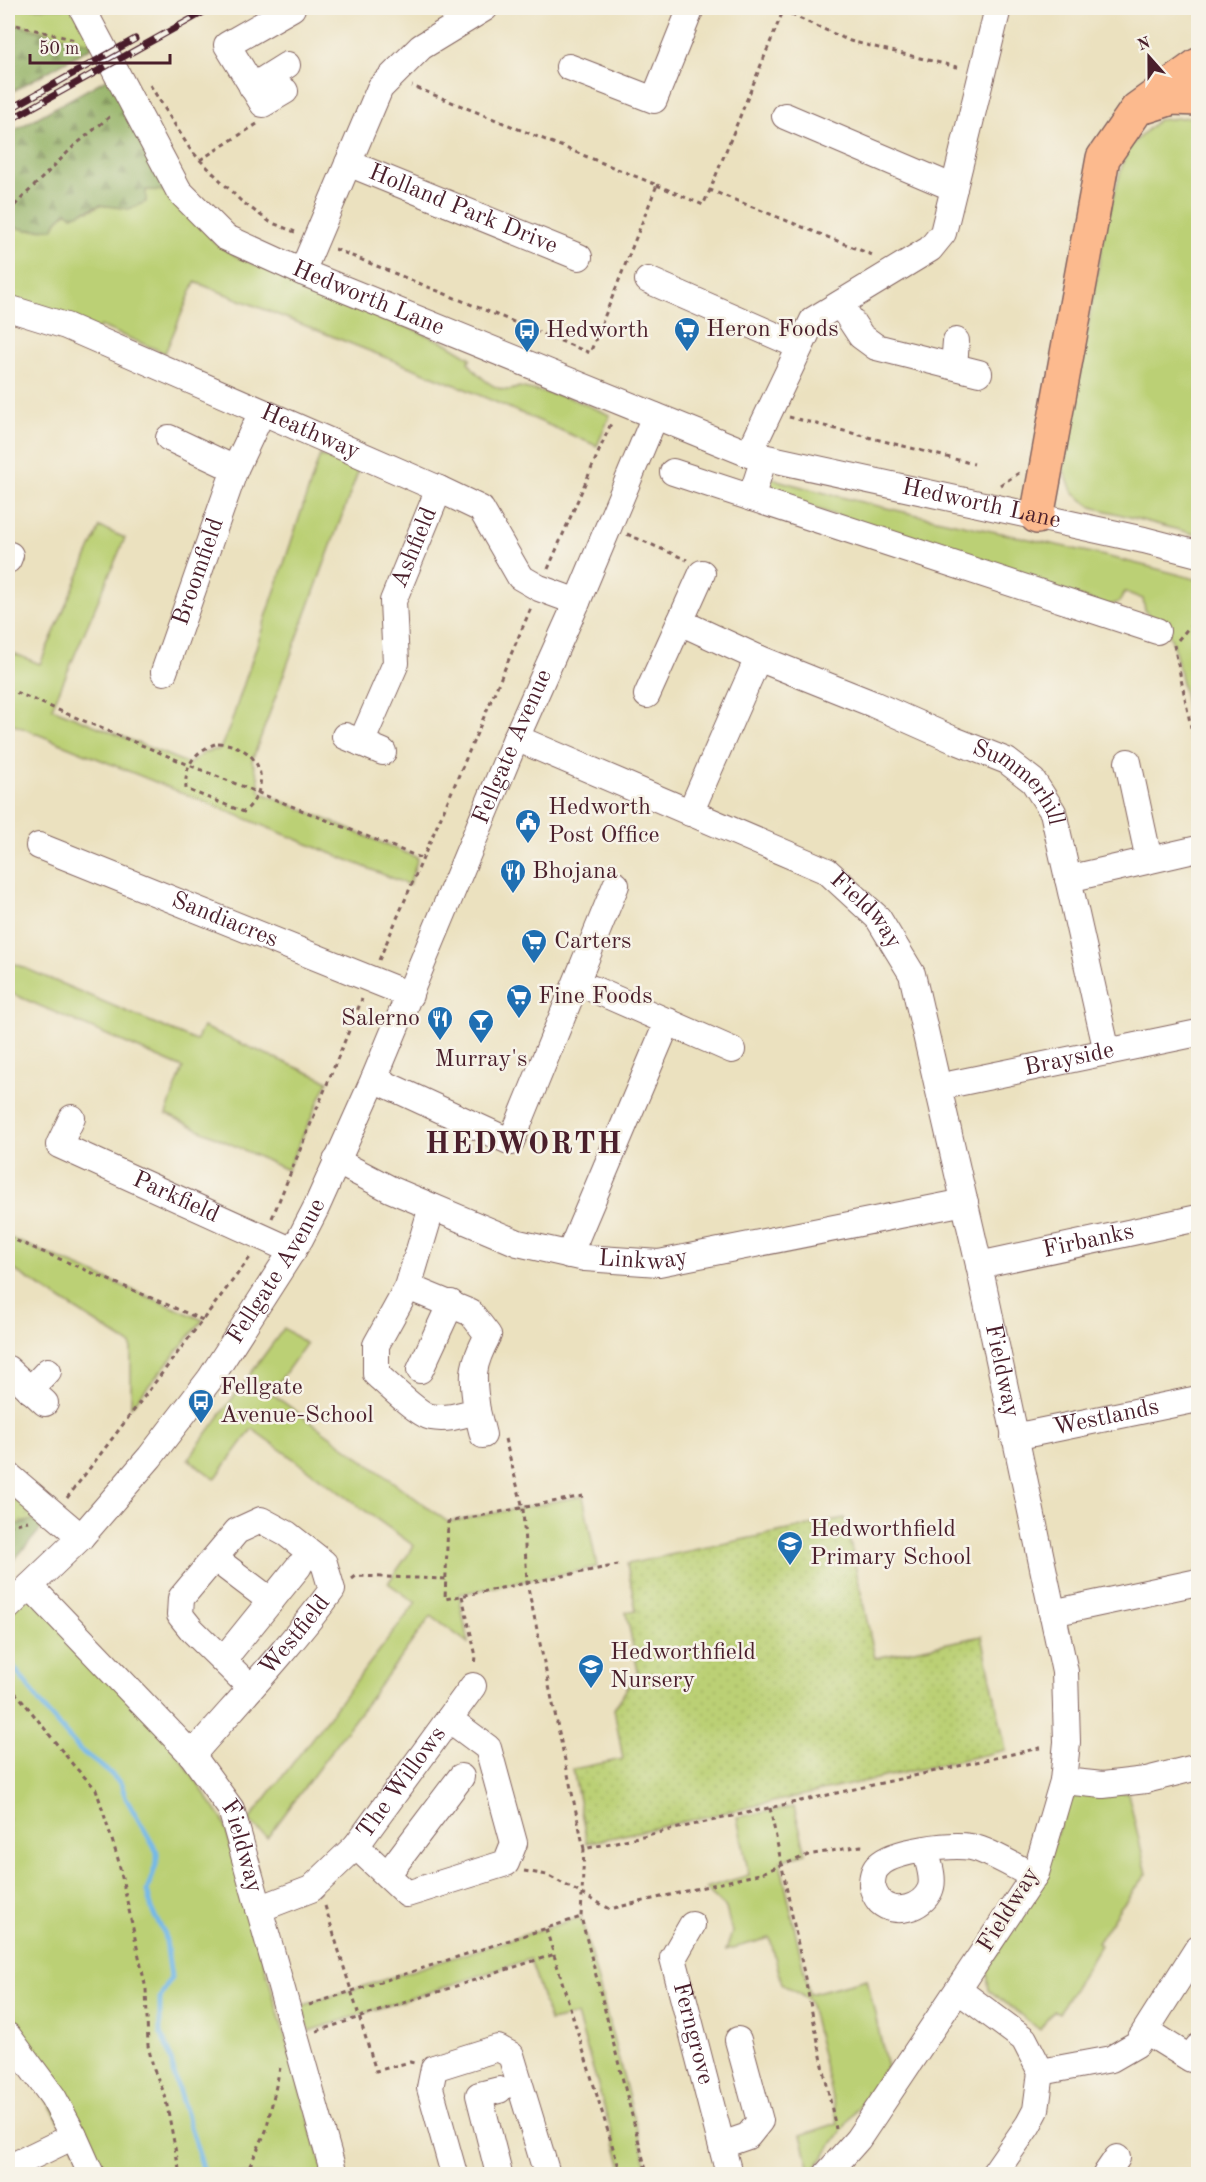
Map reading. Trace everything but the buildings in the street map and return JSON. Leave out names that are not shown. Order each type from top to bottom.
[{"type":"highway","points":[[1037,517],[1103,158],[1137,109],[1198,65]]},
{"type":"highway","points":[[1137,109],[1172,99],[1198,99]]},
{"type":"street","name":"Hedworth Lane","points":[[82,8],[179,191],[225,237],[302,272],[756,456],[1144,540],[1198,554]]},
{"type":"street","points":[[257,95],[227,45],[292,8]]},
{"type":"street","name":"Holland Park Drive","points":[[302,272],[380,88],[421,47],[484,8]]},
{"type":"street","points":[[569,67],[654,100],[691,8]]},
{"type":"street","points":[[751,498],[756,456],[769,412],[813,320],[930,249],[943,233],[999,8]]},
{"type":"street","points":[[257,95],[286,65]]},
{"type":"street","points":[[257,95],[285,91]]},
{"type":"street","points":[[786,116],[954,188]]},
{"type":"street","name":"Holland Park Drive","points":[[348,163],[579,257]]},
{"type":"street","points":[[648,280],[800,346]]},
{"type":"street","points":[[840,304],[861,336],[876,347],[979,373]]},
{"type":"street","name":"Heathway","points":[[8,308],[66,326],[481,509],[520,577],[539,588],[577,602]]},
{"type":"street","points":[[954,366],[956,341]]},
{"type":"street","name":"Broomfield","points":[[163,672],[235,469],[262,412]]},
{"type":"street","name":"Fellgate Avenue","points":[[8,1607],[81,1537],[150,1457],[210,1378],[292,1251],[316,1208],[410,995],[516,738],[577,602],[655,416]]},
{"type":"street","points":[[170,438],[235,469]]},
{"type":"street","points":[[673,472],[751,498],[1132,611],[1157,631]]},
{"type":"street","name":"Ashfield","points":[[363,744],[396,663],[393,601],[439,489]]},
{"type":"street","points":[[647,695],[702,573]]},
{"type":"street","name":"Summerhill","points":[[680,622],[758,658],[1007,761],[1033,781],[1053,812],[1107,1052]]},
{"type":"street","points":[[690,813],[758,658]]},
{"type":"street","name":"Fieldway","points":[[516,738],[827,871],[878,918],[912,974],[979,1265],[1065,1672],[1067,1742],[1063,1781],[1034,1876],[858,2139],[835,2166]]},
{"type":"street","points":[[1128,762],[1149,860]]},
{"type":"street","points":[[1068,879],[1149,860],[1198,843]]},
{"type":"street","name":"Sandiacres","points":[[39,846],[410,995]]},
{"type":"street","points":[[374,1079],[512,1142],[616,885]]},
{"type":"street","points":[[593,989],[733,1048]]},
{"type":"street","points":[[569,1255],[668,1021]]},
{"type":"street","name":"Brayside","points":[[938,1087],[1198,1033]]},
{"type":"street","name":"Parkfield","points":[[72,1118],[52,1141],[292,1251]]},
{"type":"street","name":"Linkway","points":[[336,1161],[390,1189],[518,1243],[585,1258],[659,1263],[964,1202]]},
{"type":"street","points":[[408,1287],[471,1312],[488,1335],[477,1358],[473,1381],[480,1423],[455,1417],[429,1417],[376,1374],[376,1345],[408,1287],[432,1207]]},
{"type":"street","name":"Firbanks","points":[[979,1265],[1198,1218]]},
{"type":"street","points":[[420,1370],[451,1303]]},
{"type":"street","points":[[8,1369],[38,1396],[48,1371]]},
{"type":"street","name":"Westlands","points":[[1014,1437],[1198,1399]]},
{"type":"street","points":[[8,1475],[81,1537]]},
{"type":"street","name":"Westfield","points":[[192,1755],[251,1688],[315,1613],[332,1590],[324,1563],[287,1534],[261,1520],[237,1531],[181,1598],[180,1615],[251,1688]]},
{"type":"street","name":"Westfield","points":[[223,1660],[299,1566]]},
{"type":"street","name":"Westfield","points":[[226,1567],[271,1601]]},
{"type":"street","points":[[1052,1613],[1198,1582]]},
{"type":"street","name":"Fieldway","points":[[30,1586],[192,1755],[231,1809],[334,2175]]},
{"type":"street","name":"The Willows","points":[[259,1909],[311,1889],[356,1846],[473,1686]]},
{"type":"street","name":"The Willows","points":[[356,1846],[407,1894],[506,1863],[514,1843],[488,1748],[449,1719]]},
{"type":"street","points":[[1063,1781],[1103,1785],[1146,1780],[1198,1767]]},
{"type":"street","name":"The Willows","points":[[387,1875],[461,1777]]},
{"type":"street","points":[[925,1850],[931,1873],[931,1889],[920,1903],[904,1910],[890,1908],[880,1902],[873,1891],[871,1877],[878,1865],[896,1855],[951,1845],[975,1847],[1034,1876]]},
{"type":"street","name":"Ferngrove","points":[[692,1925],[673,1958],[729,2175]]},
{"type":"street","points":[[1041,2072],[1111,2059],[1137,2044],[1198,1948]]},
{"type":"street","points":[[957,1990],[1024,2039],[1041,2072],[1036,2110],[1028,2126],[994,2175]]},
{"type":"street","points":[[1146,2031],[1196,2057]]},
{"type":"street","points":[[8,2036],[54,2097],[74,2136],[90,2175]]},
{"type":"street","name":"Ferngrove","points":[[722,2145],[748,2136],[760,2121],[738,2040]]},
{"type":"street","points":[[454,2175],[430,2088],[434,2068],[498,2048],[512,2055],[547,2175]]},
{"type":"street","points":[[499,2090],[479,2095],[500,2175]]},
{"type":"street","points":[[8,2168],[74,2136]]},
{"type":"path","points":[[657,185],[703,205],[783,11],[788,8]]},
{"type":"path","points":[[783,11],[850,41],[982,73]]},
{"type":"path","points":[[8,23],[77,41],[95,30]]},
{"type":"path","points":[[200,160],[262,121],[257,95]]},
{"type":"path","points":[[8,212],[74,146],[131,100]]},
{"type":"path","points":[[710,190],[901,267]]},
{"type":"path","points":[[769,412],[974,464]]},
{"type":"path","points":[[609,526],[691,562],[702,573]]},
{"type":"path","points":[[1198,617],[1174,645],[1198,761]]},
{"type":"path","points":[[8,688],[189,765],[422,858]]},
{"type":"path","points":[[218,743],[231,744],[252,756],[259,767],[261,780],[259,792],[254,804],[244,812],[186,789],[185,777],[196,754],[218,743]]},
{"type":"path","points":[[8,961],[13,965],[8,980]]},
{"type":"path","points":[[8,1237],[203,1320]]},
{"type":"path","points":[[480,1423],[505,1439],[523,1508],[527,1583],[584,1849],[581,1917],[647,2175]]},
{"type":"path","points":[[583,1496],[448,1522],[445,1599],[618,1565]]},
{"type":"path","points":[[332,1590],[356,1576],[446,1579]]},
{"type":"path","points":[[462,1596],[476,1656],[473,1686]]},
{"type":"path","points":[[8,1686],[96,1789],[118,1859],[129,1908],[146,1989],[148,2046],[154,2070],[165,2095],[180,2175]]},
{"type":"path","points":[[584,1849],[1067,1742]]},
{"type":"path","points":[[770,1808],[835,2166]]},
{"type":"path","points":[[506,1863],[528,1873],[547,1875],[610,1909],[759,1874],[808,1855],[861,1846],[896,1855]]},
{"type":"path","points":[[311,1889],[322,1899],[376,2072],[410,2062],[434,2068]]},
{"type":"path","points":[[288,2012],[581,1917]]},
{"type":"path","points":[[546,1929],[621,2175]]},
{"type":"path","points":[[246,2175],[266,2131],[287,2044],[296,2038],[555,1954]]},
{"type":"green space","points":[[8,8],[73,8],[95,45],[8,23]]},
{"type":"green space","points":[[8,23],[95,45],[8,94]]},
{"type":"green space","points":[[117,73],[179,191],[146,190],[146,202],[129,209],[100,205],[72,216],[67,211],[53,229],[27,230],[14,227],[10,211],[8,212],[8,134]]},
{"type":"green space","points":[[1190,117],[1198,120],[1198,535],[1092,507],[1073,493],[1063,469],[1106,223],[1127,149],[1158,120]]},
{"type":"green space","points":[[146,190],[179,191],[214,242],[239,258],[446,343],[471,358],[468,362],[472,368],[497,388],[512,390],[519,387],[570,398],[610,415],[597,446],[463,388],[195,282],[165,353],[100,326],[93,339],[8,308],[8,212],[10,210],[27,230],[53,229],[67,211],[89,211],[100,205],[119,205]]},
{"type":"green space","points":[[320,455],[358,472],[252,761],[258,776],[260,792],[418,858],[409,885],[10,723],[8,729],[8,651],[40,664],[100,527],[125,538],[52,708],[189,764],[205,752],[220,749],[230,726]]},
{"type":"green space","points":[[770,478],[877,506],[1091,553],[1198,580],[1198,760],[1174,645],[1162,621],[1150,617],[1145,610],[1143,599],[1125,592],[1119,602],[1108,606],[766,492]]},
{"type":"green space","points":[[8,961],[196,1041],[203,1027],[328,1081],[287,1170],[166,1114],[183,1068],[8,992]]},
{"type":"green space","points":[[8,1237],[203,1320],[131,1407],[131,1345],[8,1266]]},
{"type":"green space","points":[[284,1328],[306,1344],[271,1393],[448,1522],[583,1496],[597,1567],[459,1594],[468,1643],[431,1616],[267,1838],[249,1820],[416,1603],[388,1583],[414,1546],[252,1429],[215,1479],[188,1459]]},
{"type":"green space","points":[[8,1475],[53,1515],[8,1526]]},
{"type":"green space","points":[[53,1515],[8,1567],[8,1526]]},
{"type":"green space","points":[[845,1518],[875,1658],[982,1636],[1006,1750],[587,1843],[573,1769],[623,1759],[614,1709],[638,1671],[626,1612],[636,1610],[627,1564]]},
{"type":"green space","points":[[30,1586],[168,1740],[224,1822],[324,2174],[91,2174],[8,2036],[8,1607]]},
{"type":"green space","points":[[1080,1791],[1128,1793],[1147,1874],[1120,1908],[1097,1943],[1100,1945],[1059,2013],[1053,2010],[1040,2030],[989,1990],[987,1971],[1041,1878],[1067,1804]]},
{"type":"green space","points":[[794,1807],[806,1853],[780,1861],[809,1994],[867,1979],[887,2067],[811,2174],[801,2135],[838,2123],[809,2000],[782,1984],[770,1938],[726,1950],[732,1932],[726,1908],[705,1888],[749,1875],[737,1817]]},
{"type":"green space","points":[[581,1917],[649,2174],[624,2174],[577,2015],[550,2021],[530,1959],[310,2031],[301,2006]]},
{"type":"waterway","points":[[8,1659],[47,1712],[80,1750],[121,1784],[126,1798],[157,1852],[157,1862],[147,1891],[153,1913],[165,1934],[171,1977],[160,1998],[160,2033],[169,2051],[176,2082],[205,2174]]},
{"type":"railway","points":[[8,121],[211,8]]},
{"type":"railway","points":[[8,110],[135,39]]},
{"type":"place","name":"Heron Foods","points":[[687,353]]},
{"type":"place","name":"Hedworth","points":[[527,354]]},
{"type":"place","name":"Hedworth Post Office","points":[[528,845]]},
{"type":"place","name":"Bhojana","points":[[513,895]]},
{"type":"place","name":"Carters","points":[[534,965]]},
{"type":"place","name":"Fine Foods","points":[[519,1020]]},
{"type":"place","name":"Salerno","points":[[440,1042]]},
{"type":"place","name":"Murray's","points":[[481,1045]]},
{"type":"place","name":"Fellgate Avenue-School","points":[[201,1425]]},
{"type":"place","name":"Hedworthfield Primary School","points":[[790,1567]]},
{"type":"place","name":"Hedworthfield Nursery","points":[[591,1690]]},
{"type":"district","name":"HEDWORTH","points":[[524,1145]]}]
